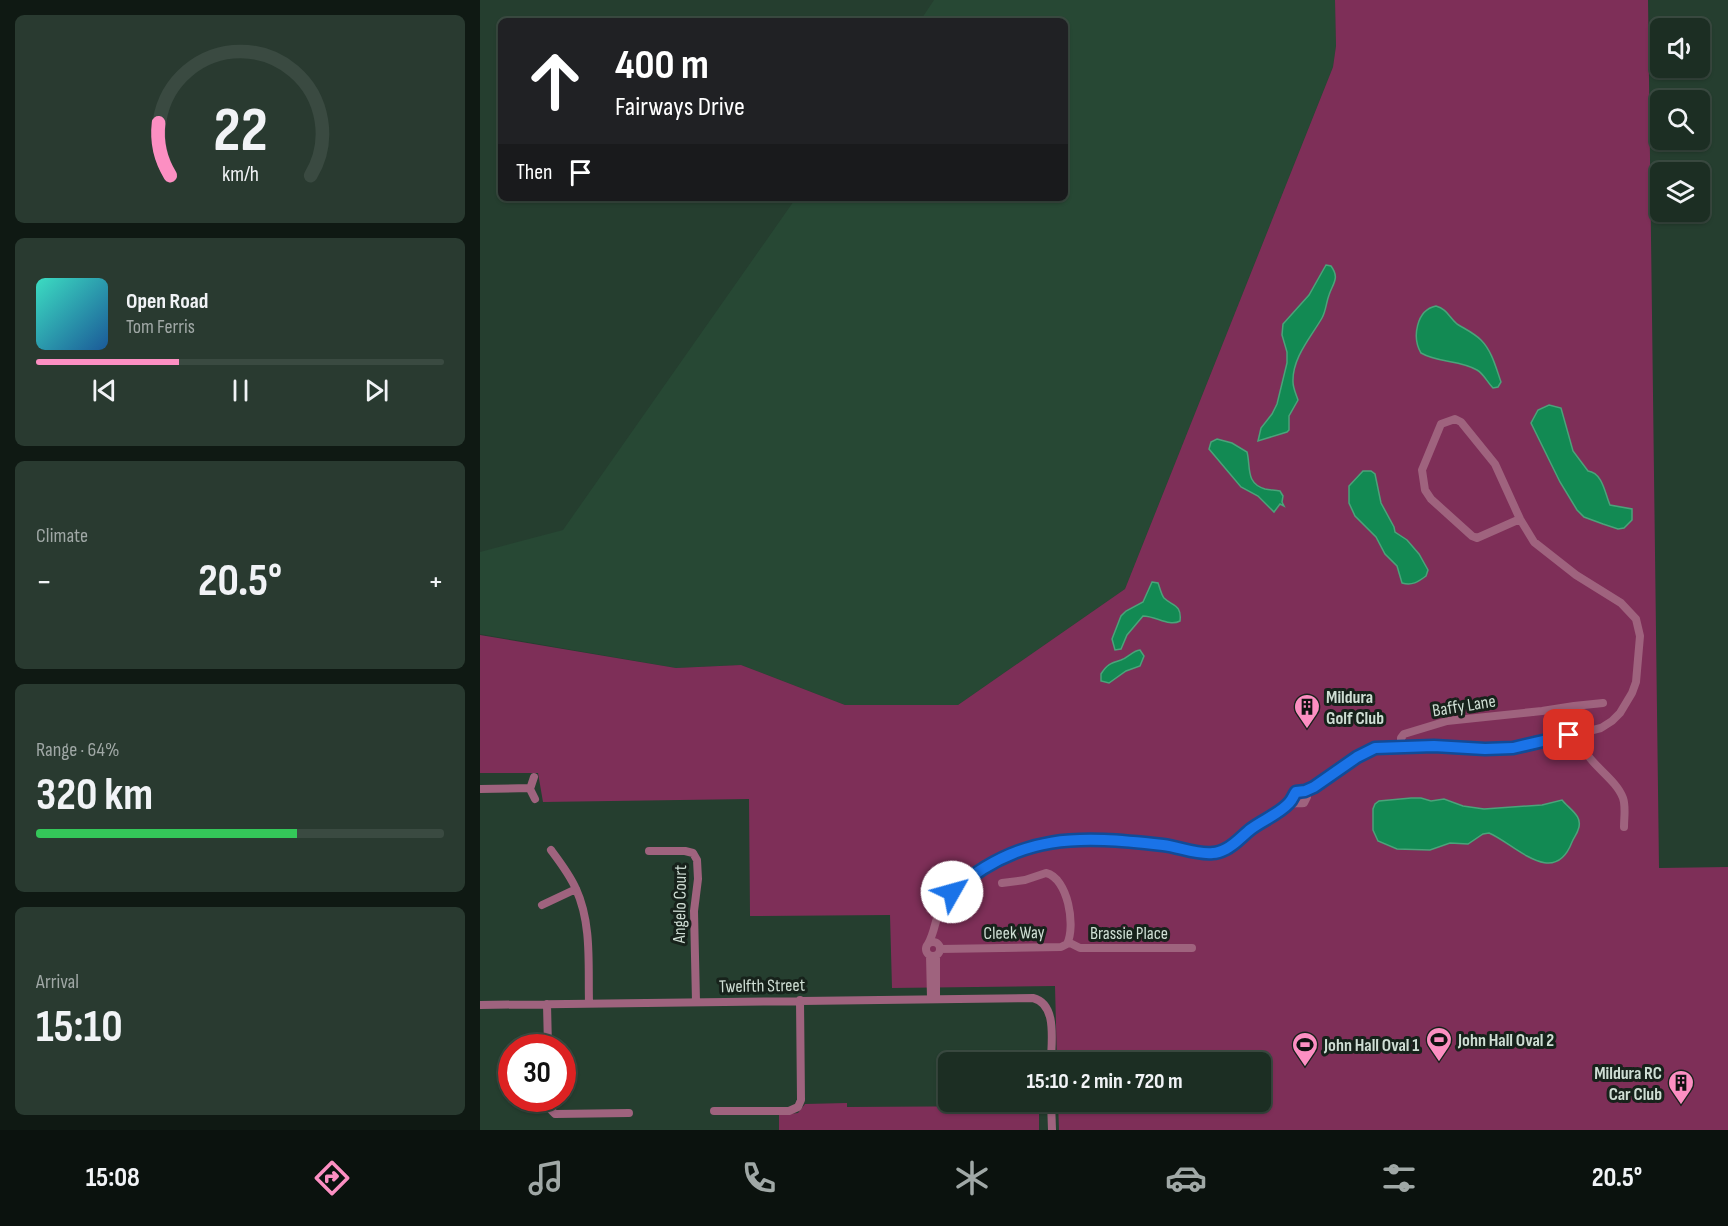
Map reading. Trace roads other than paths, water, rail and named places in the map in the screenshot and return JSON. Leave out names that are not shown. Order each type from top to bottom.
[{"type":"street","points":[[934,998],[933,934],[938,914],[952,892],[989,865],[1017,851],[1054,841],[1097,839],[1169,846],[1213,854],[1226,850],[1253,828],[1295,800],[1304,803],[1306,793],[1364,752],[1375,748],[1499,749],[1526,746],[1565,737],[1578,731],[1601,728],[1612,721],[1620,713],[1636,682],[1640,643],[1638,624],[1626,607],[1576,575],[1530,537],[1495,464],[1461,422],[1455,419],[1441,424],[1422,470],[1425,490],[1431,500],[1477,538],[1520,519]]},
{"type":"street","points":[[1603,703],[1574,706],[1578,731],[1585,753],[1620,791],[1625,809],[1624,827]]},
{"type":"street","name":"Baffy Lane","points":[[1401,747],[1401,738],[1404,734],[1447,721],[1574,706]]},
{"type":"street","points":[[534,777],[530,788],[535,799]]},
{"type":"street","points":[[480,789],[530,788]]},
{"type":"street","points":[[551,850],[576,889],[587,928],[589,1003]]},
{"type":"street","name":"Angelo Court","points":[[649,851],[689,851],[697,860],[698,887],[694,911],[696,1002]]},
{"type":"street","name":"Cleek Way","points":[[934,950],[1061,947],[1068,942],[1069,902],[1056,877],[1046,873],[1025,880],[1002,883]]},
{"type":"street","points":[[542,904],[576,889]]},
{"type":"street","name":"Brassie Place","points":[[1068,942],[1080,948],[1192,948]]},
{"type":"street","name":"Twelfth Street","points":[[480,1005],[1033,998],[1043,1002],[1050,1015],[1051,1052]]},
{"type":"street","points":[[714,1111],[789,1111],[798,1107],[801,1100],[800,1000]]},
{"type":"street","points":[[547,1004],[548,1034]]},
{"type":"street","points":[[553,1112],[555,1114],[630,1113]]},
{"type":"street","points":[[1051,1112],[1052,1130]]},
{"type":"place","name":"Mildura Golf Club","points":[[1307,730]]},
{"type":"place","name":"John Hall Oval 2","points":[[1439,1063]]},
{"type":"place","name":"John Hall Oval 1","points":[[1305,1068]]},
{"type":"place","name":"Mildura RC Car Club","points":[[1681,1106]]}]
